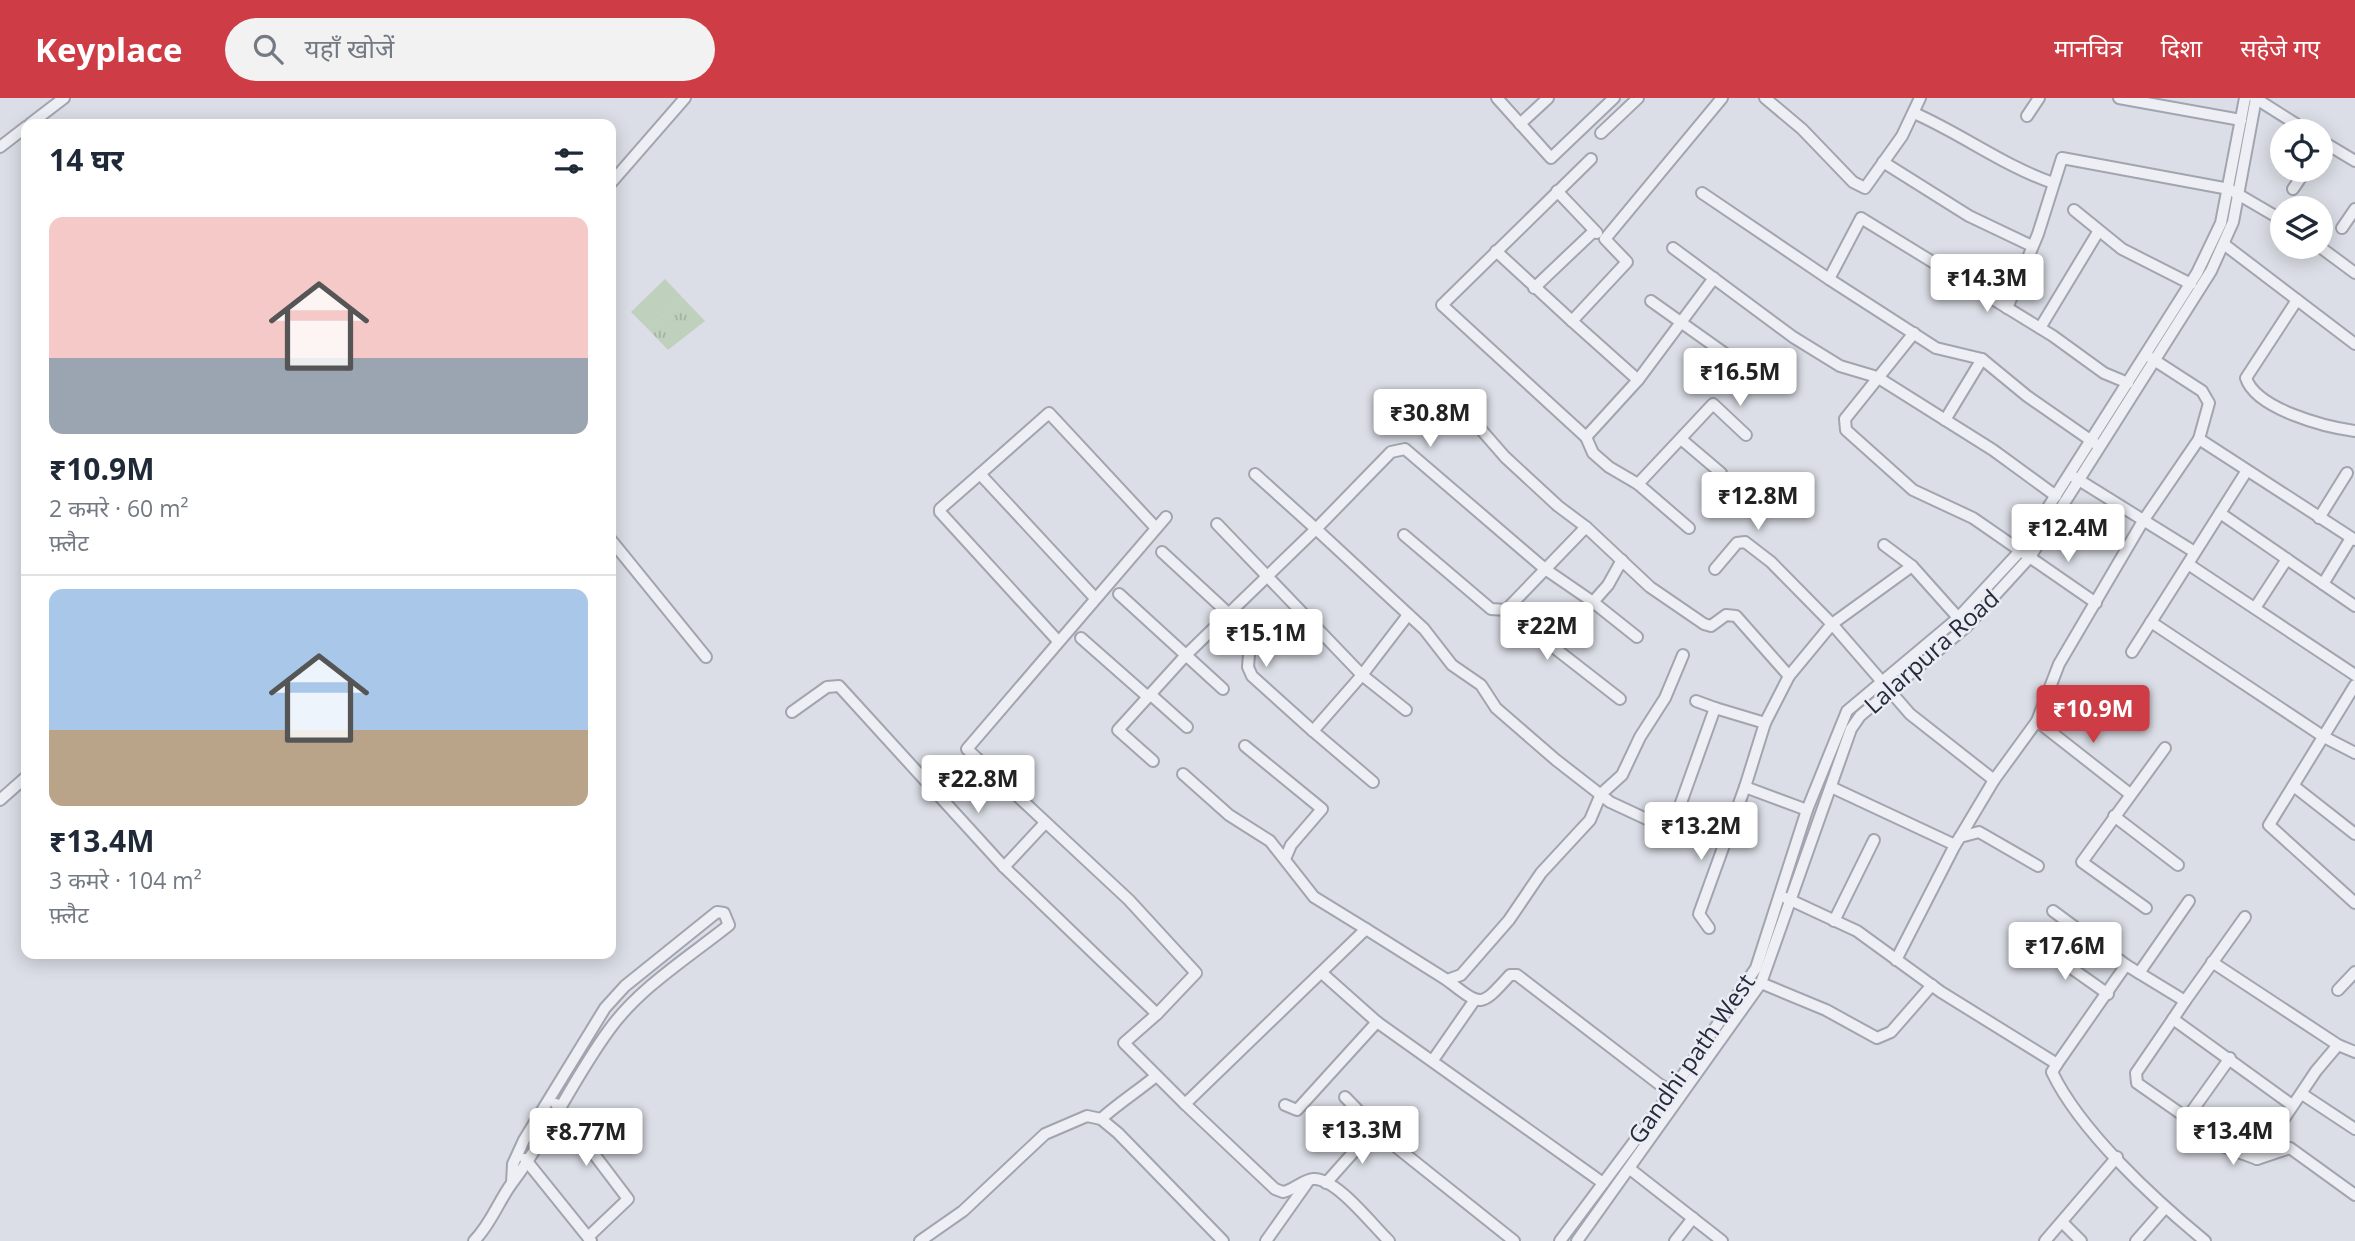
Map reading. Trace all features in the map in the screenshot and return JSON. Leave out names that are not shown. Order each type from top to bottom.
[{"type":"street","points":[[37,119],[64,98]]},
{"type":"street","points":[[616,177],[685,98]]},
{"type":"street","points":[[1497,98],[1551,158],[1614,98]]},
{"type":"street","points":[[1520,124],[1548,98]]},
{"type":"street","points":[[1601,133],[1638,98]]},
{"type":"street","points":[[1605,239],[1721,98]]},
{"type":"street","points":[[1765,98],[1802,129],[1853,181],[1865,188],[1914,113],[1920,98]]},
{"type":"street","points":[[2026,116],[2039,98]]},
{"type":"street","points":[[2119,98],[2241,120]]},
{"type":"street","points":[[2151,358],[2191,284],[2234,191],[2241,120],[2253,98]]},
{"type":"street","points":[[2253,98],[2287,119]]},
{"type":"street","points":[[1702,193],[1936,348],[1982,359],[2096,444],[2225,245],[2253,98]]},
{"type":"street","points":[[1914,113],[1953,130],[1993,158],[2053,183]]},
{"type":"street","points":[[0,147],[21,131]]},
{"type":"street","points":[[2333,149],[2355,161]]},
{"type":"street","points":[[2007,308],[2032,246],[2062,158],[2234,191],[2270,213]]},
{"type":"street","points":[[1591,159],[1442,305],[1586,437],[1593,453],[1638,484],[1689,528]]},
{"type":"street","points":[[1883,162],[1969,216],[2032,246]]},
{"type":"street","points":[[2293,189],[2298,182]]},
{"type":"street","points":[[1557,191],[1627,262],[1572,321]]},
{"type":"street","points":[[2342,228],[2355,209]]},
{"type":"street","points":[[2074,210],[2122,249],[2191,284]]},
{"type":"street","points":[[1829,279],[1861,218],[2040,328],[2104,373],[2128,383]]},
{"type":"street","points":[[1534,288],[1594,230]]},
{"type":"street","points":[[2040,328],[2098,232]]},
{"type":"street","points":[[2225,245],[2355,344]]},
{"type":"street","points":[[1673,248],[1764,317],[1840,366],[1877,377],[1993,450],[2056,496]]},
{"type":"street","points":[[1496,251],[1637,380]]},
{"type":"street","points":[[2333,257],[2355,273]]},
{"type":"street","points":[[1586,437],[1682,325],[1713,278]]},
{"type":"street","points":[[2297,300],[2246,378],[2249,387],[2254,394],[2297,416],[2355,431]]},
{"type":"street","points":[[1651,301],[1741,365]]},
{"type":"street","points":[[1914,333],[1846,419],[1846,430],[1913,490],[1973,518],[2096,603]]},
{"type":"street","points":[[1896,960],[1957,841],[1994,780],[2037,721],[2059,664],[2143,521],[2199,439],[2209,403],[2202,391],[2151,358]]},
{"type":"street","name":"Gandhi path West","points":[[1560,1241],[1672,1091],[1756,968],[1786,898],[1807,810],[1847,711],[1882,681],[1962,622],[2026,553],[2056,496],[2074,478],[2096,444],[2128,383],[2151,358]]},
{"type":"street","points":[[1945,420],[1982,359]]},
{"type":"street","points":[[1457,402],[1505,457],[1650,587],[1704,624],[1711,626],[1726,615],[1736,616],[1789,676]]},
{"type":"street","points":[[1638,484],[1713,404],[1746,435]]},
{"type":"street","points":[[1058,641],[940,509],[1049,413],[1156,528]]},
{"type":"street","points":[[1681,439],[1721,473]]},
{"type":"street","points":[[2199,439],[2353,539],[2323,584]]},
{"type":"street","points":[[1153,761],[1118,730],[1186,654],[1391,452],[1401,448],[1545,569],[1637,637]]},
{"type":"street","points":[[2132,652],[2188,564],[2193,551],[2246,472]]},
{"type":"street","points":[[2319,518],[2347,473]]},
{"type":"street","points":[[980,474],[1096,598]]},
{"type":"street","points":[[1255,474],[1424,629],[1452,665],[1481,685],[1496,708],[1601,794],[1636,816],[1668,830],[1672,828],[1715,708]]},
{"type":"street","points":[[2026,553],[2074,478],[2193,551]]},
{"type":"street","points":[[2220,513],[2355,607]]},
{"type":"street","points":[[1166,517],[967,749],[1129,900],[1196,973],[1157,1014],[1124,1042],[1275,1189],[1291,1191],[1310,1179],[1326,1183],[1339,1190],[1389,1241]]},
{"type":"street","points":[[1217,524],[1362,675],[1406,710]]},
{"type":"street","points":[[1506,610],[1586,527]]},
{"type":"street","points":[[1404,535],[1491,610],[1506,610],[1620,699]]},
{"type":"street","points":[[1715,569],[1737,543],[1745,542],[1771,562],[1832,624],[1910,714],[1994,780]]},
{"type":"street","points":[[1885,545],[1912,566],[1962,622]]},
{"type":"street","points":[[616,546],[706,657]]},
{"type":"street","points":[[1161,552],[1228,613],[1250,641],[1248,667],[1252,676],[1373,782]]},
{"type":"street","points":[[2255,608],[2287,559]]},
{"type":"street","points":[[1593,602],[1608,585],[1622,561]]},
{"type":"street","points":[[2188,564],[2354,672]]},
{"type":"street","points":[[1709,928],[1699,914],[1765,723],[1789,676],[1832,624],[1912,566]]},
{"type":"street","points":[[1119,594],[1223,689]]},
{"type":"street","points":[[1313,731],[1362,675],[1408,615]]},
{"type":"street","name":"Lalarpura Road","points":[[1577,1241],[1683,1096],[1761,983],[1786,898],[1852,729],[1860,716],[1962,622]]},
{"type":"street","points":[[2151,622],[2325,737],[2355,753]]},
{"type":"street","points":[[1081,638],[1188,727]]},
{"type":"street","points":[[1447,980],[1461,975],[1508,920],[1541,873],[1590,821],[1601,794],[1622,775],[1640,737],[1665,698],[1683,655]]},
{"type":"street","points":[[2355,685],[2295,787],[2269,825],[2355,903]]},
{"type":"street","points":[[792,712],[827,687],[839,687],[1004,867],[1157,1014]]},
{"type":"street","points":[[1696,701],[1765,723]]},
{"type":"street","points":[[2037,721],[2130,794]]},
{"type":"street","points":[[1245,746],[1322,809],[1290,845],[1286,859]]},
{"type":"street","points":[[2146,908],[2082,862],[2165,748]]},
{"type":"street","points":[[1183,774],[1229,815],[1270,841],[1314,897],[1447,980],[1474,1001],[1489,999],[1510,975],[1517,975],[1672,1091],[1683,1096]]},
{"type":"street","points":[[0,800],[21,781]]},
{"type":"street","points":[[1745,787],[1807,810]]},
{"type":"street","points":[[1831,787],[1957,841],[1979,832],[2038,866]]},
{"type":"street","points":[[2295,787],[2355,834]]},
{"type":"street","points":[[2114,816],[2178,865]]},
{"type":"street","points":[[1004,867],[1045,823]]},
{"type":"street","points":[[1834,921],[1874,840]]},
{"type":"street","points":[[1786,898],[1857,931],[1931,985],[2057,1064]]},
{"type":"street","points":[[2139,973],[2189,901]]},
{"type":"street","points":[[2053,911],[2126,965],[2185,1001]]},
{"type":"street","points":[[474,1241],[529,1162],[559,1107],[607,1033],[636,999],[729,925],[724,913],[718,912],[625,986],[596,1021],[570,1061],[519,1152],[513,1164],[512,1184]]},
{"type":"street","points":[[2245,916],[2134,1079],[2187,1118],[2211,1142],[2257,1158],[2290,1148],[2355,1195]]},
{"type":"street","points":[[1185,1104],[1233,1055],[1323,974],[1366,929]]},
{"type":"street","points":[[2040,946],[2108,994]]},
{"type":"street","points":[[2212,962],[2338,1045],[2355,1052]]},
{"type":"street","points":[[2126,965],[2052,1072],[2065,1100],[2165,1208],[2205,1241]]},
{"type":"street","points":[[2338,990],[2355,972]]},
{"type":"street","points":[[1323,974],[1377,1022],[1603,1184]]},
{"type":"street","points":[[1761,983],[1826,1010],[1877,1038],[1891,1032],[1931,985]]},
{"type":"street","points":[[1433,1060],[1474,1001]]},
{"type":"street","points":[[2173,1019],[2292,1105]]},
{"type":"street","points":[[596,1021],[607,1033]]},
{"type":"street","points":[[1285,1105],[1297,1110],[1377,1022]]},
{"type":"street","points":[[2257,1158],[2282,1126],[2292,1105],[2338,1045]]},
{"type":"street","points":[[2187,1118],[2230,1058]]},
{"type":"street","points":[[570,1061],[583,1069]]},
{"type":"street","points":[[1101,1119],[1131,1091],[1139,1090],[1156,1076]]},
{"type":"street","points":[[2302,1094],[2355,1129]]},
{"type":"street","points":[[519,1152],[590,1239],[628,1199],[549,1097]]},
{"type":"street","points":[[1345,1097],[1375,1129],[1514,1241]]},
{"type":"street","points":[[920,1241],[963,1211],[1045,1134],[1087,1116],[1101,1119],[1223,1241]]},
{"type":"street","points":[[1326,1183],[1375,1129]]},
{"type":"street","points":[[2045,1241],[2117,1157]]},
{"type":"street","points":[[1630,1169],[1722,1241]]},
{"type":"street","points":[[1266,1241],[1310,1179]]},
{"type":"street","points":[[2136,1241],[2165,1208]]},
{"type":"street","points":[[1675,1241],[1693,1218]]},
{"type":"street","points":[[2062,1222],[2081,1241]]},
{"type":"green space","points":[[665,279],[682,297],[648,329],[631,312]]},
{"type":"green space","points":[[682,297],[705,321],[668,350],[648,329]]}]
